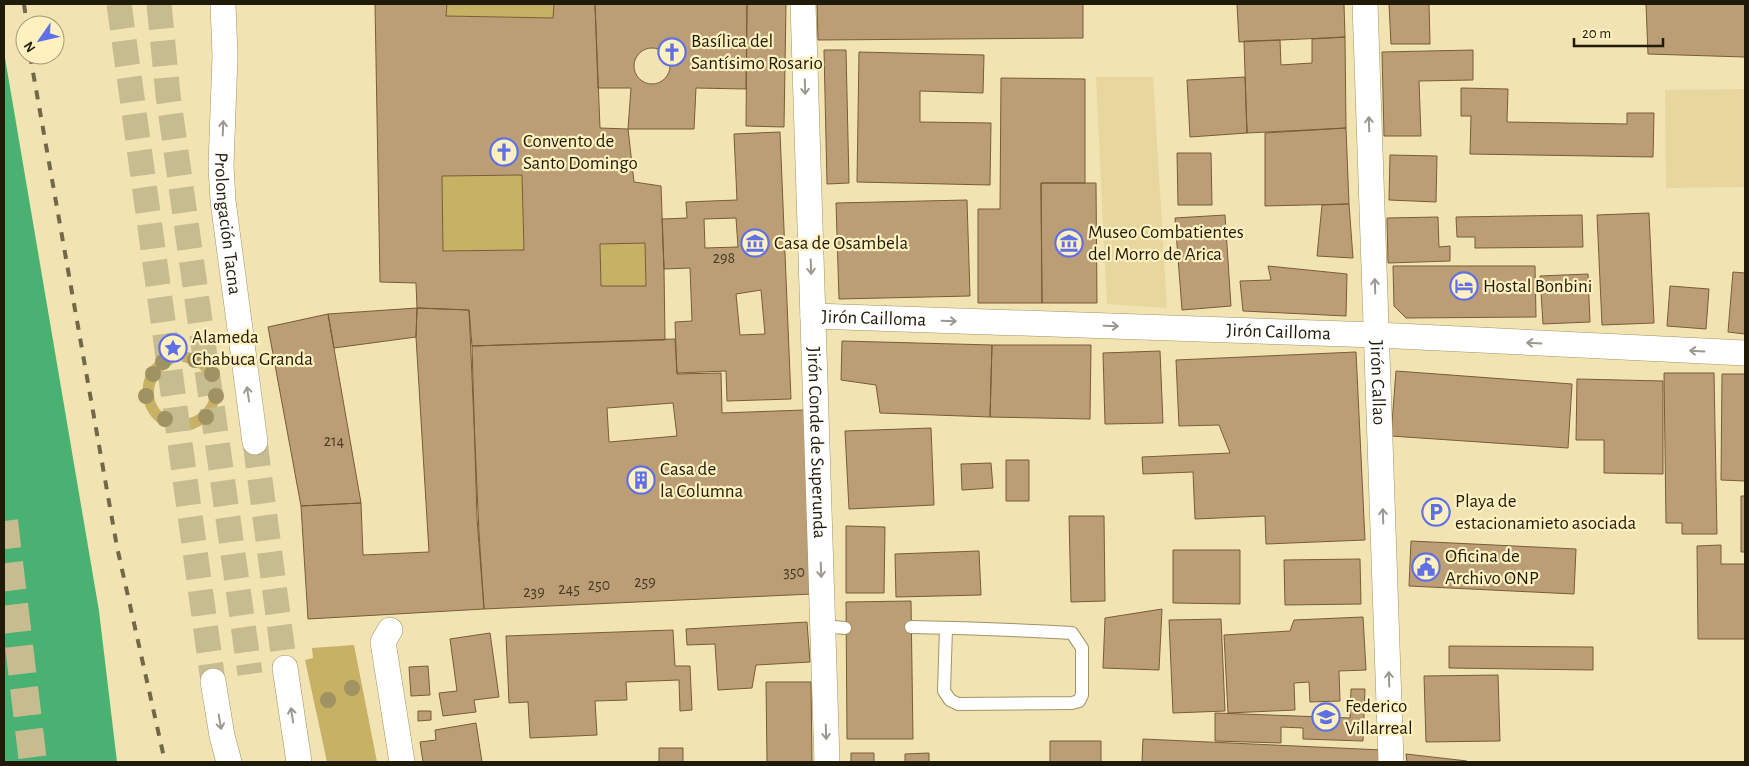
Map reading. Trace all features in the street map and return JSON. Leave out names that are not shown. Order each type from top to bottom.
[{"type":"street","name":"Prolongación Tacna","points":[[223,4],[225,56],[221,166],[223,201],[255,442]]},
{"type":"street","name":"Jirón Conde de Superunda","points":[[803,4],[812,316],[834,627],[827,762]]},
{"type":"street","name":"Jirón Callao","points":[[1365,4],[1392,762]]},
{"type":"street","name":"Jirón Cailloma","points":[[812,316],[1377,335],[1745,353]]},
{"type":"street","points":[[390,630],[383,642],[402,762]]},
{"type":"street","points":[[285,668],[299,762]]},
{"type":"street","points":[[212,681],[222,736],[229,762]]},
{"type":"lane","points":[[911,627],[946,628],[1072,633],[1082,648],[1082,695],[1079,701],[1072,703],[958,704],[950,700],[944,691],[946,628]]},
{"type":"shaded area","points":[[447,4],[554,4],[553,18],[446,16]]},
{"type":"shaded area","points":[[4,52],[99,611],[117,762],[4,762]]},
{"type":"shaded area","points":[[1096,77],[1153,77],[1167,308],[1107,304]]},
{"type":"shaded area","points":[[1745,89],[1745,187],[1666,188],[1665,90]]},
{"type":"shaded area","points":[[522,175],[524,250],[443,251],[442,176]]},
{"type":"shaded area","points":[[645,243],[646,286],[601,286],[600,244]]},
{"type":"shaded area","points":[[183,351],[199,356],[208,362],[215,371],[219,381],[219,401],[215,410],[209,419],[191,430],[186,419],[197,414],[205,407],[209,399],[210,389],[208,380],[202,371],[194,365],[182,362]]},
{"type":"shaded area","points":[[170,353],[173,364],[159,377],[154,393],[155,402],[159,409],[166,415],[176,419],[174,430],[164,427],[156,421],[145,406],[143,397],[145,378],[149,369],[156,361]]},
{"type":"shaded area","points":[[354,645],[377,762],[327,762],[305,660],[313,658],[312,648]]},
{"type":"building","name":"Convento de Santo Domingo","points":[[375,4],[447,4],[446,16],[553,18],[554,4],[595,4],[600,128],[628,129],[634,182],[661,186],[665,340],[472,346],[469,310],[417,308],[416,283],[380,282]],"holes":[[[522,175],[524,250],[443,251],[442,176]],[[645,243],[646,286],[601,286],[600,244]]]},
{"type":"building","name":"Basílica del Santísimo Rosario","points":[[595,4],[747,4],[746,89],[696,88],[694,129],[628,129],[631,88],[598,88]]},
{"type":"building","points":[[747,4],[786,4],[784,127],[746,126]]},
{"type":"building","points":[[817,4],[1083,4],[1083,38],[818,40]]},
{"type":"building","points":[[1237,4],[1344,4],[1345,37],[1239,42]]},
{"type":"building","points":[[1389,4],[1429,4],[1430,44],[1391,44]]},
{"type":"building","points":[[1646,4],[1745,4],[1745,57],[1648,54]]},
{"type":"building","points":[[1345,37],[1346,128],[1247,133],[1244,41],[1280,40],[1281,65],[1312,63],[1312,39]]},
{"type":"building","points":[[652,48],[665,53],[670,66],[665,79],[652,84],[639,79],[634,66],[639,53]]},
{"type":"building","points":[[824,50],[846,50],[849,183],[827,184]]},
{"type":"building","points":[[1473,50],[1473,80],[1419,81],[1421,136],[1384,136],[1382,52]]},
{"type":"building","points":[[859,52],[984,55],[983,93],[920,91],[920,122],[991,123],[990,185],[857,182]]},
{"type":"building","points":[[1245,77],[1247,133],[1190,137],[1187,80]]},
{"type":"building","points":[[1001,78],[1085,79],[1085,183],[1041,183],[1042,303],[978,303],[978,209],[1000,209]]},
{"type":"building","points":[[1461,88],[1508,89],[1507,122],[1627,124],[1627,113],[1654,113],[1653,157],[1470,154],[1471,116],[1461,116]]},
{"type":"building","points":[[1346,128],[1349,204],[1265,206],[1265,133]]},
{"type":"building","name":"Casa de Osambela","points":[[780,132],[791,399],[727,401],[726,371],[677,373],[675,322],[692,321],[690,268],[664,269],[662,219],[687,218],[686,202],[737,200],[734,134]],"holes":[[[736,218],[738,247],[705,248],[704,219]],[[761,290],[765,334],[740,335],[736,294]]]},
{"type":"building","points":[[1177,153],[1211,153],[1212,205],[1178,205]]},
{"type":"building","points":[[1390,155],[1437,156],[1436,202],[1389,200]]},
{"type":"building","name":"Museo Combatientes del Morro de Arica","points":[[1041,183],[1096,183],[1097,303],[1042,303]]},
{"type":"building","points":[[967,200],[970,296],[839,299],[836,203]]},
{"type":"building","points":[[1349,204],[1353,258],[1317,256],[1322,205]]},
{"type":"building","points":[[1649,213],[1654,323],[1602,325],[1597,215]]},
{"type":"building","points":[[1225,215],[1231,306],[1182,310],[1175,218]]},
{"type":"building","points":[[1582,215],[1583,247],[1475,248],[1475,237],[1457,237],[1456,217]]},
{"type":"building","points":[[1438,217],[1439,247],[1450,246],[1450,261],[1388,263],[1387,218]]},
{"type":"building","points":[[1268,266],[1347,274],[1346,316],[1243,311],[1240,281],[1271,280]]},
{"type":"building","name":"Hostal Bonbini","points":[[1393,266],[1535,266],[1536,317],[1406,318],[1394,306]]},
{"type":"building","points":[[1733,272],[1745,273],[1745,334],[1728,332]]},
{"type":"building","points":[[1588,274],[1590,322],[1543,324],[1540,276]]},
{"type":"building","points":[[1670,286],[1709,289],[1706,329],[1667,326]]},
{"type":"building","points":[[417,308],[469,310],[484,609],[308,619],[301,506],[361,503],[363,555],[429,552],[416,337]]},
{"type":"building","points":[[417,308],[416,337],[334,348],[328,314]]},
{"type":"building","points":[[328,314],[361,503],[301,506],[268,327]]},
{"type":"building","name":"Casa de la Columna","points":[[675,339],[677,374],[721,373],[722,413],[804,410],[812,594],[484,609],[477,518],[472,346]],"holes":[[[673,403],[677,436],[609,442],[607,408]]]},
{"type":"building","points":[[842,341],[992,345],[990,417],[880,413],[876,385],[841,380]]},
{"type":"building","points":[[992,345],[1091,345],[1090,419],[990,417]]},
{"type":"building","points":[[1160,351],[1163,423],[1105,424],[1103,353]]},
{"type":"building","points":[[1356,352],[1365,540],[1266,544],[1265,516],[1195,519],[1193,472],[1143,474],[1142,457],[1230,453],[1219,425],[1179,426],[1176,360]]},
{"type":"building","points":[[1396,371],[1572,384],[1568,448],[1391,436]]},
{"type":"building","points":[[1664,373],[1714,373],[1717,534],[1682,534],[1682,523],[1666,523]]},
{"type":"building","points":[[1722,374],[1745,374],[1745,481],[1721,480]]},
{"type":"building","points":[[1577,379],[1663,381],[1663,474],[1604,473],[1604,440],[1576,440]]},
{"type":"building","points":[[931,428],[934,505],[849,509],[845,431]]},
{"type":"building","points":[[1006,460],[1029,460],[1029,501],[1006,501]]},
{"type":"building","points":[[991,463],[993,488],[962,490],[961,464]]},
{"type":"building","points":[[1741,496],[1745,496],[1745,552],[1741,552]]},
{"type":"building","points":[[1069,516],[1104,516],[1105,601],[1071,602]]},
{"type":"building","points":[[846,526],[885,527],[884,593],[846,593]]},
{"type":"building","points":[[1411,541],[1576,549],[1574,594],[1409,586]]},
{"type":"building","points":[[1721,545],[1721,564],[1745,564],[1745,639],[1698,639],[1697,546]]},
{"type":"building","points":[[1173,550],[1240,550],[1240,604],[1173,603]]},
{"type":"building","points":[[979,551],[981,595],[896,597],[895,554]]},
{"type":"building","points":[[1360,559],[1361,604],[1285,605],[1284,560]]},
{"type":"building","points":[[911,601],[913,739],[847,739],[846,602]]},
{"type":"building","points":[[1162,609],[1159,670],[1103,668],[1105,618]]},
{"type":"building","points":[[1363,617],[1366,670],[1339,671],[1340,701],[1310,702],[1309,682],[1294,683],[1295,710],[1228,713],[1224,635],[1290,631],[1294,620]]},
{"type":"building","points":[[1221,619],[1225,711],[1173,713],[1169,620]]},
{"type":"building","points":[[807,622],[810,662],[756,665],[752,688],[718,690],[715,644],[687,645],[686,629]]},
{"type":"building","points":[[673,630],[675,666],[690,666],[692,710],[680,711],[679,680],[626,682],[627,700],[595,701],[597,735],[530,738],[528,702],[509,703],[506,636]]},
{"type":"building","points":[[490,633],[499,697],[474,700],[476,712],[443,716],[439,693],[457,691],[450,639]]},
{"type":"building","points":[[1449,646],[1593,647],[1593,670],[1449,668]]},
{"type":"building","points":[[428,666],[430,695],[411,696],[409,667]]},
{"type":"building","points":[[1498,675],[1500,741],[1426,742],[1424,676]]},
{"type":"building","points":[[766,682],[811,682],[812,762],[767,762]]},
{"type":"building","points":[[1351,689],[1365,689],[1363,741],[1303,739],[1303,728],[1281,727],[1281,743],[1215,741],[1215,713],[1350,718]]},
{"type":"building","points":[[418,711],[431,711],[431,720],[418,721]]},
{"type":"building","points":[[476,723],[482,762],[423,762],[420,742],[436,740],[435,730]]},
{"type":"building","points":[[1143,739],[1382,750],[1381,762],[1142,762]]},
{"type":"building","points":[[1050,741],[1101,741],[1101,762],[1050,762]]},
{"type":"building","points":[[659,748],[683,748],[683,762],[659,762]]},
{"type":"building","points":[[851,753],[874,753],[874,762],[851,762]]},
{"type":"building","points":[[929,753],[929,762],[905,762],[905,754]]},
{"type":"building","points":[[1406,754],[1467,761],[1467,762],[1407,762]]},
{"type":"tunnel","points":[[119,4],[213,681]]},
{"type":"tunnel","points":[[159,4],[168,95],[250,674]]},
{"type":"tunnel","points":[[255,442],[285,668]]},
{"type":"tunnel","points":[[4,521],[33,762]]},
{"type":"railway","points":[[24,4],[26,15]]},
{"type":"railway","points":[[32,65],[117,547],[165,762]]},
{"type":"place","name":"Basílica del Santísimo Rosario","points":[[672,52]]},
{"type":"place","name":"Convento de Santo Domingo","points":[[504,152]]},
{"type":"place","name":"Casa de Osambela","points":[[755,243]]},
{"type":"place","name":"Museo Combatientes del Morro de Arica","points":[[1069,243]]},
{"type":"place","name":"Hostal Bonbini","points":[[1464,286]]},
{"type":"place","name":"Alameda Chabuca Granda","points":[[173,348]]},
{"type":"place","name":"Casa de la Columna","points":[[641,480]]},
{"type":"place","name":"Playa de estacionamieto asociada","points":[[1436,512]]},
{"type":"place","name":"Oficina de Archivo ONP","points":[[1426,567]]},
{"type":"place","name":"Federico Villarreal","points":[[1326,717]]}]
